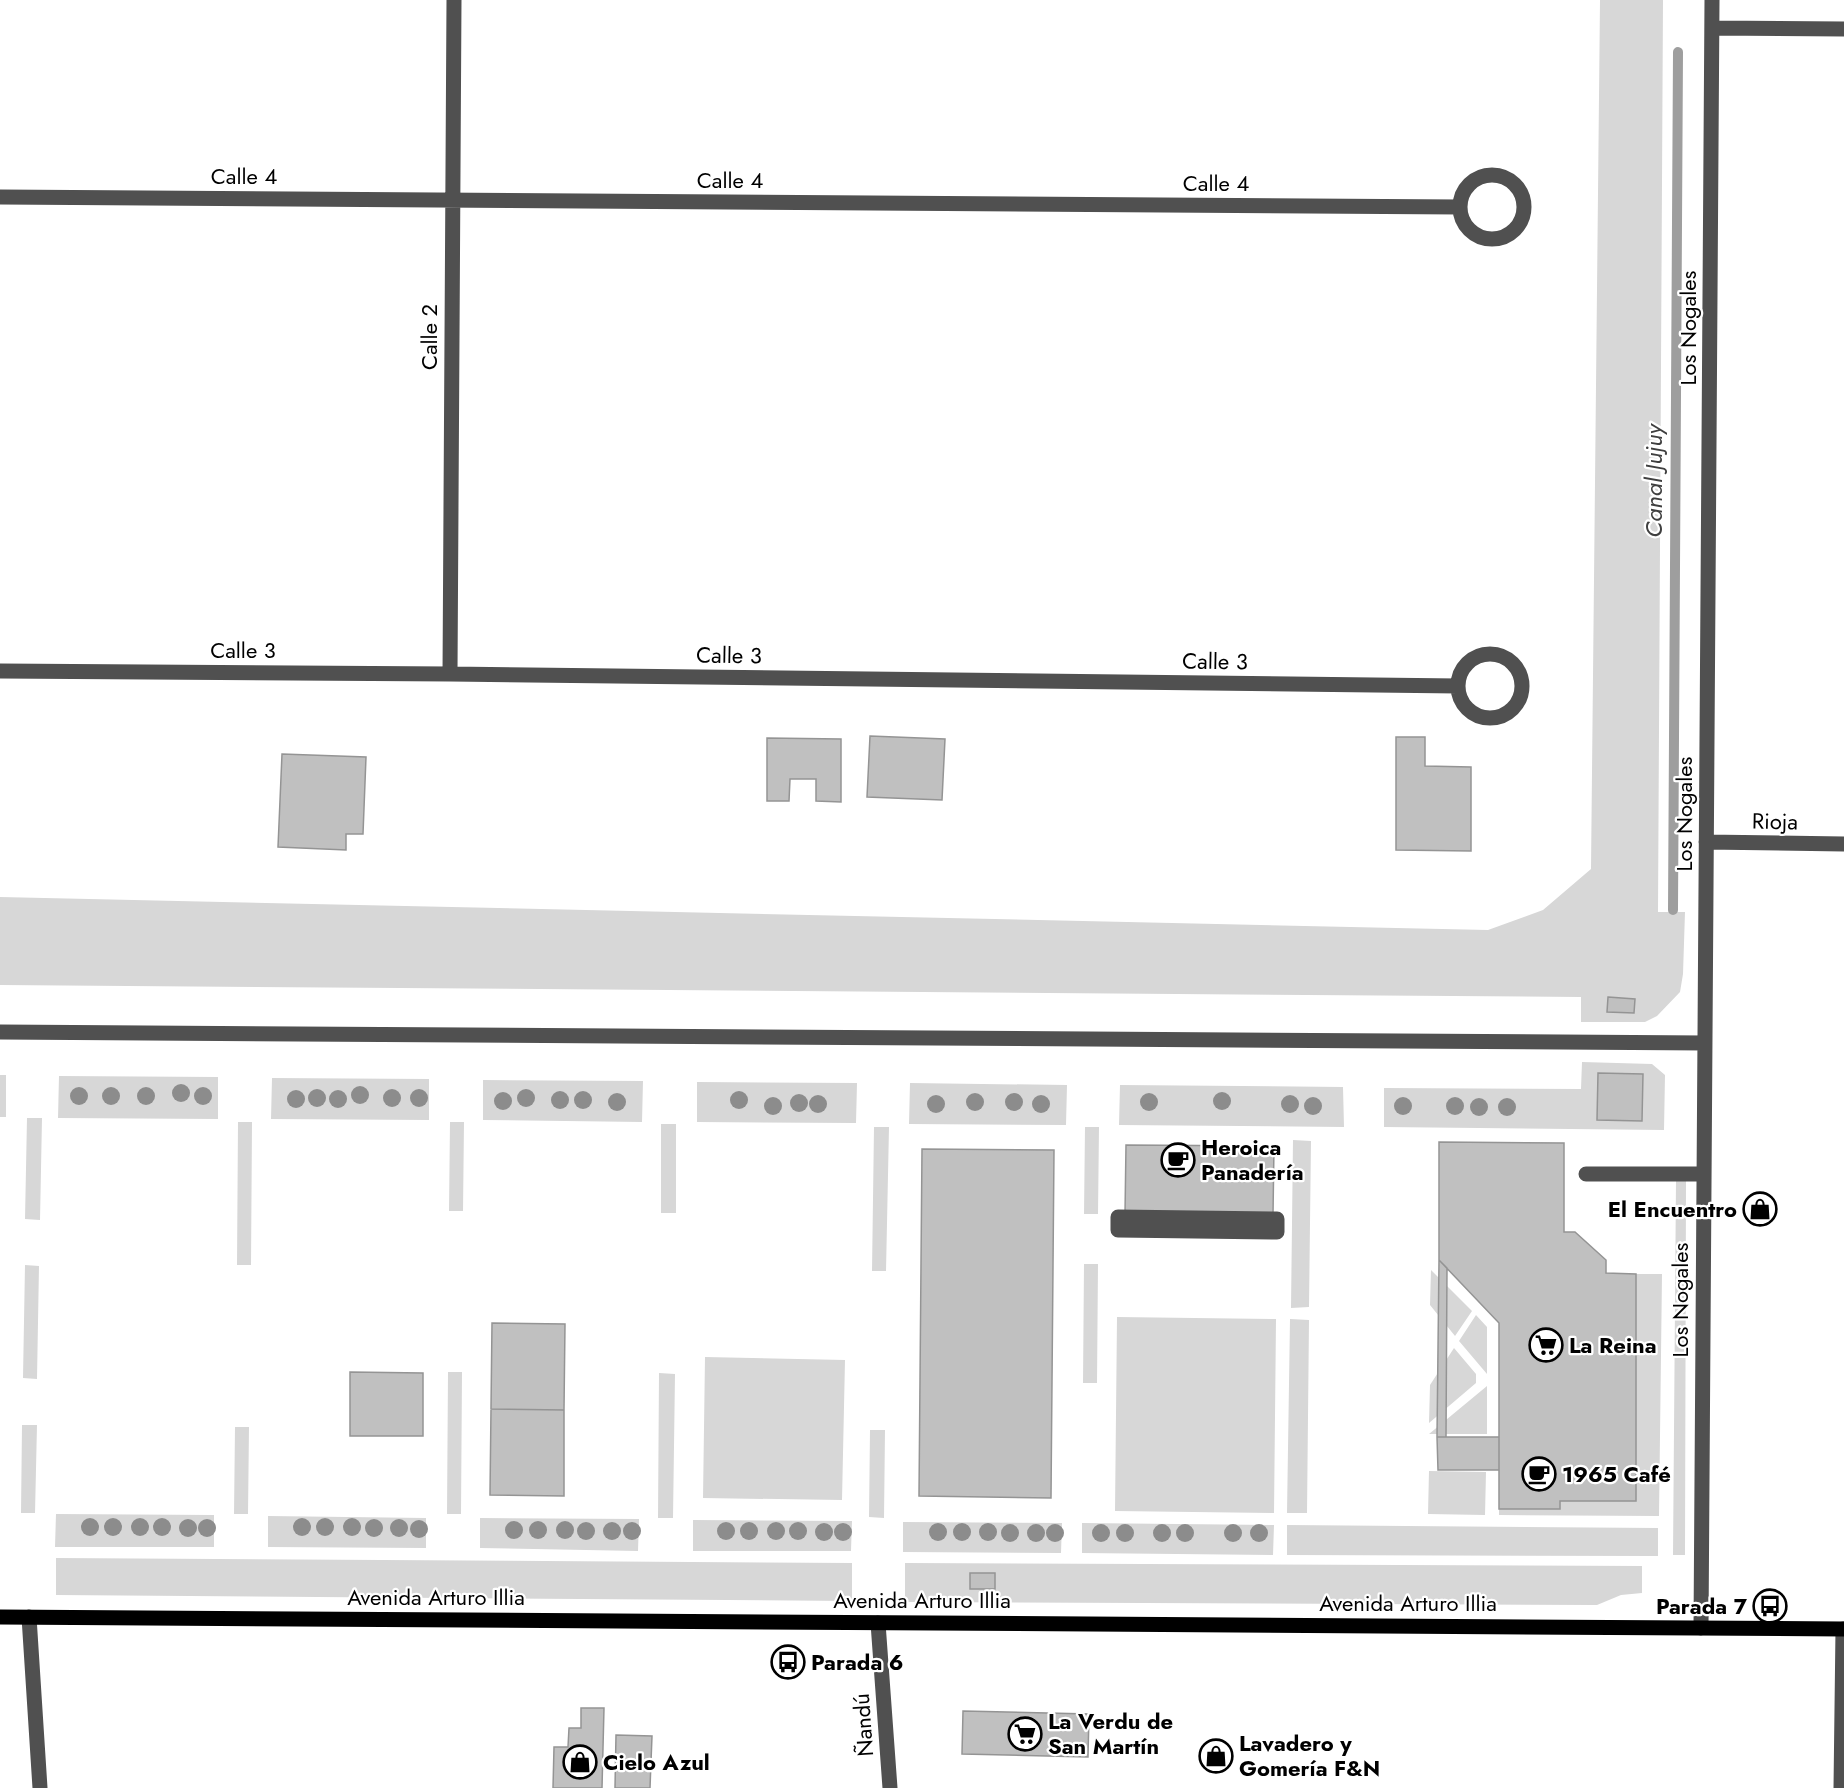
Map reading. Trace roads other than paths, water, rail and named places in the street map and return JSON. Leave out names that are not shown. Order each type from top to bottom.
[{"type":"main road","name":"Avenida Arturo Illia","points":[[0,1617],[1844,1629]]},
{"type":"street","name":"Calle 2","points":[[450,674],[454,0]]},
{"type":"street","name":"Los Nogales","points":[[1701,1628],[1712,0]]},
{"type":"street","points":[[1712,28],[1844,29]]},
{"type":"street","points":[[1492,175],[1504,177],[1515,184],[1522,194],[1525,207],[1522,219],[1515,230],[1505,237],[1493,240],[1480,237],[1469,230],[1462,220],[1460,207],[1462,195],[1469,184],[1480,177],[1492,175]]},
{"type":"street","name":"Calle 4","points":[[0,197],[1460,207]]},
{"type":"street","points":[[1490,654],[1503,656],[1513,663],[1520,673],[1523,686],[1521,699],[1514,709],[1503,716],[1490,719],[1478,716],[1468,709],[1460,699],[1458,686],[1460,674],[1467,663],[1477,656],[1490,654]]},
{"type":"street","name":"Calle 3","points":[[0,672],[450,674],[1458,686]]},
{"type":"street","name":"Rioja","points":[[1706,842],[1844,844]]},
{"type":"street","points":[[0,1032],[1705,1042]]},
{"type":"street","points":[[1586,1173],[1704,1174]]},
{"type":"street","points":[[1113,1223],[1281,1226]]},
{"type":"street","points":[[29,1617],[40,1788]]},
{"type":"street","name":"Ñandú","points":[[878,1623],[890,1788]]},
{"type":"street","points":[[1841,1788],[1844,1629]]},
{"type":"waterway","name":"Canal Jujuy","points":[[1673,910],[1678,52]]},
{"type":"place","name":"Heroica Panadería","points":[[1178,1160]]},
{"type":"place","name":"El Encuentro","points":[[1760,1209]]},
{"type":"place","name":"La Reina","points":[[1546,1345]]},
{"type":"place","name":"1965 Café","points":[[1539,1474]]},
{"type":"place","name":"Parada 7","points":[[1770,1606]]},
{"type":"place","name":"Parada 6","points":[[788,1662]]},
{"type":"place","name":"La Verdu de San Martín","points":[[1025,1734]]},
{"type":"place","name":"Lavadero y Gomería F&N","points":[[1216,1756]]},
{"type":"place","name":"Cielo Azul","points":[[580,1762]]}]
